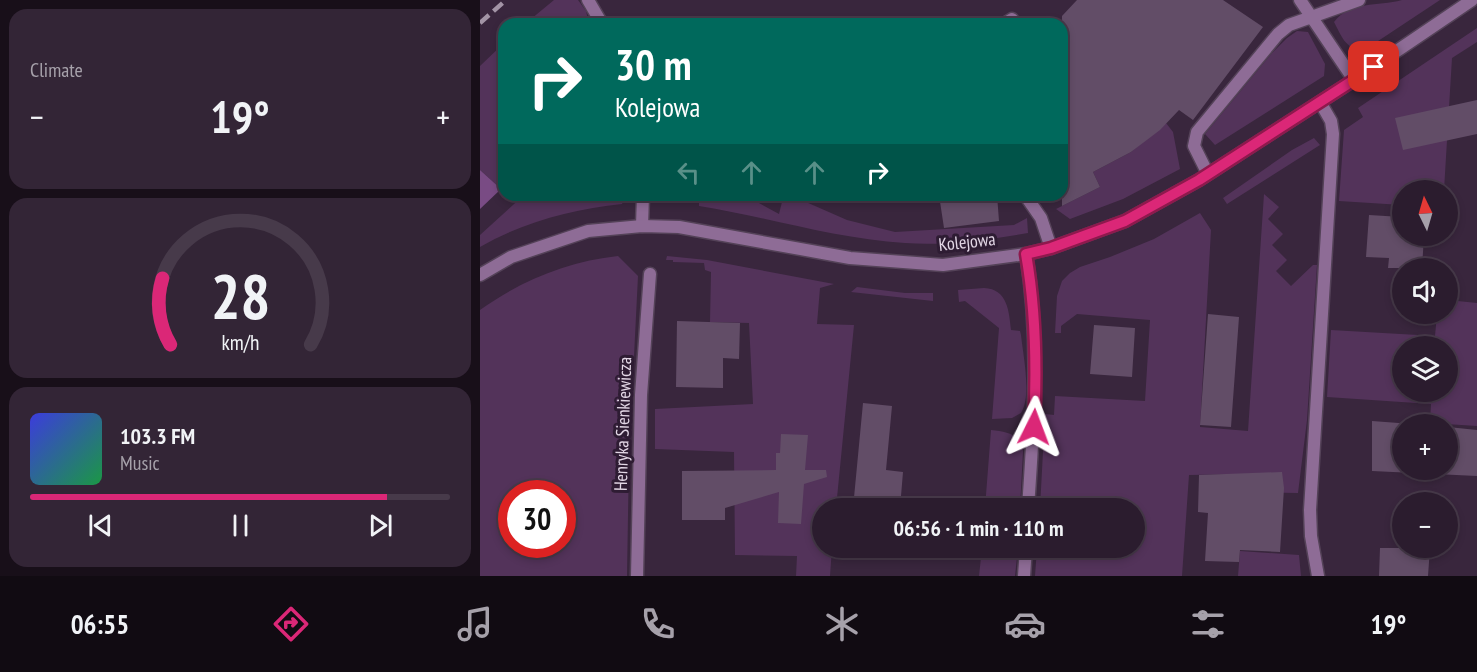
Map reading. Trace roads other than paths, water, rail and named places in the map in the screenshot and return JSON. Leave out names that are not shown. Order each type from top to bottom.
[{"type":"street","points":[[588,0],[598,18]]},
{"type":"street","points":[[1300,0],[1354,80]]},
{"type":"street","points":[[1209,174],[1194,146],[1199,127],[1284,28],[1310,16],[1359,0]]},
{"type":"street","name":"Kolejowa","points":[[480,275],[511,257],[588,231],[642,225],[679,227],[861,259],[943,265],[1026,254],[1051,248],[1125,221],[1209,174],[1472,0]]},
{"type":"street","points":[[1318,576],[1311,536],[1310,510],[1333,134],[1331,121],[1320,102]]},
{"type":"street","points":[[642,225],[643,201]]},
{"type":"street","points":[[1029,201],[1043,222],[1051,248]]},
{"type":"street","points":[[1026,254],[1032,290],[1036,373],[1030,498]]},
{"type":"street","name":"Henryka Sienkiewicza","points":[[638,576],[641,395],[650,274]]},
{"type":"street","points":[[1024,576],[1025,558]]},
{"type":"railway","points":[[480,23],[506,0]]}]
